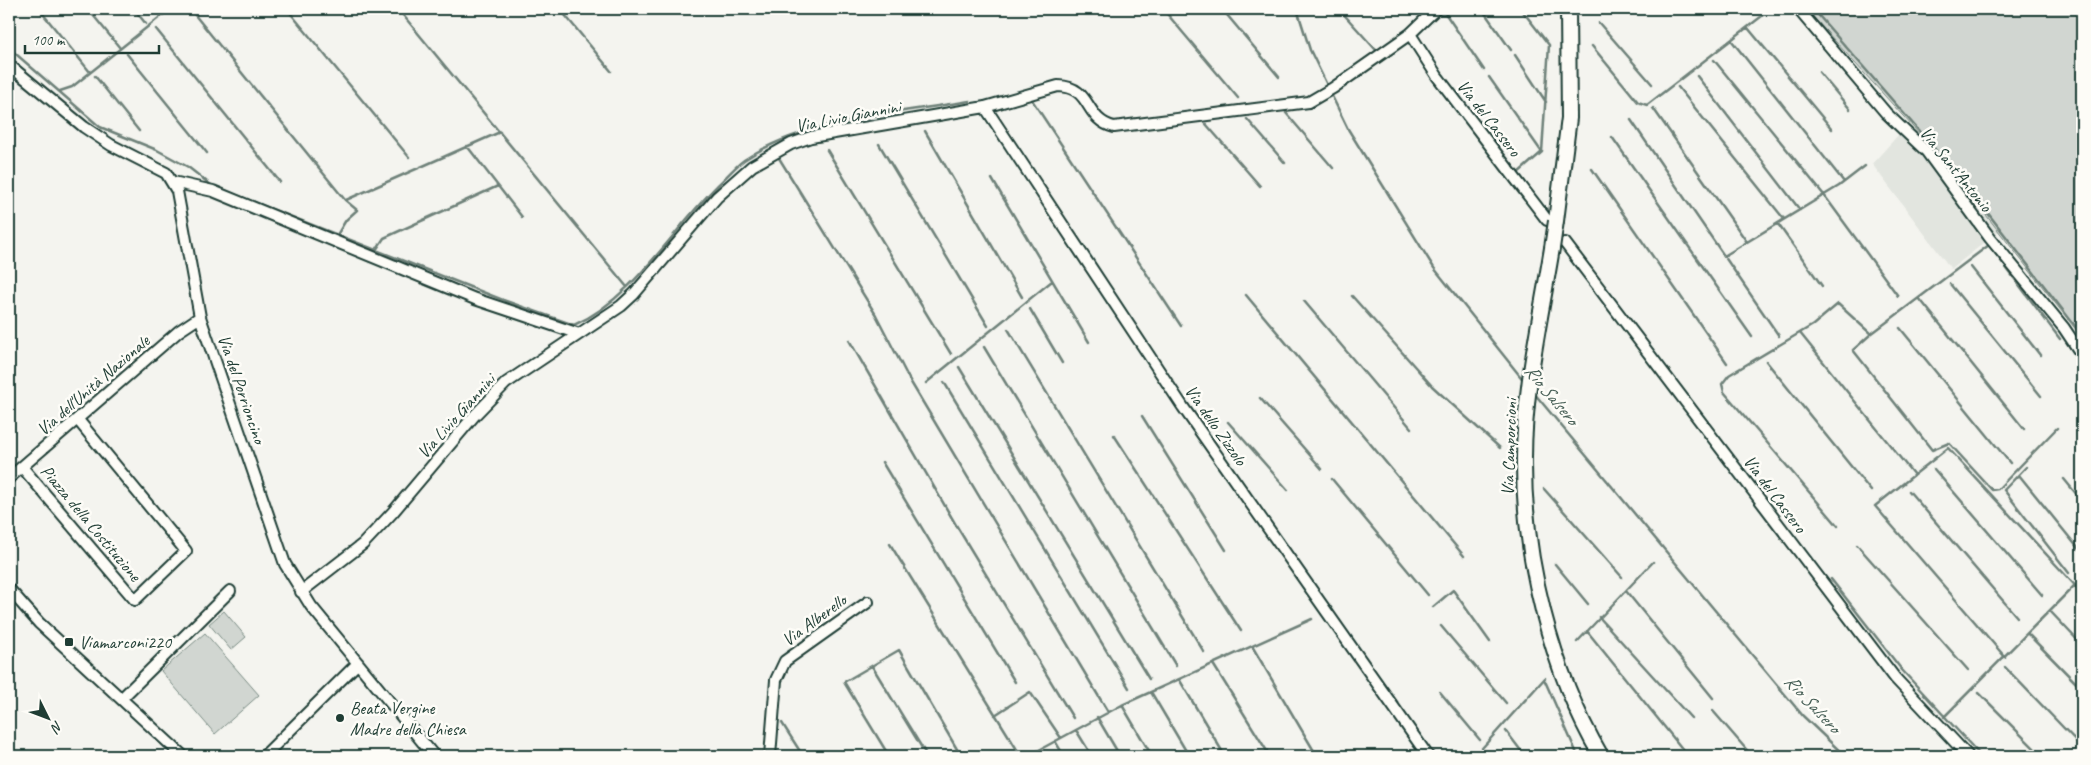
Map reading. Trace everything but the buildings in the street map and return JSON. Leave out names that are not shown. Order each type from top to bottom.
[{"type":"main road","name":"Via Camporcioni","points":[[1568,9],[1569,118],[1551,220],[1558,246],[1533,366],[1526,414],[1524,459],[1527,527],[1543,610],[1565,679],[1601,756]]},
{"type":"street","name":"Via Livio Giannini","points":[[301,592],[363,544],[393,512],[474,416],[506,383],[621,306],[634,294],[717,197],[733,181],[770,154],[811,137],[985,107],[1058,86],[1070,87],[1078,91],[1100,122],[1114,127],[1302,103],[1319,97],[1410,34],[1436,9]]},
{"type":"street","name":"Via Sant'Antonio","points":[[1798,9],[1886,113],[1927,152],[1990,238],[2064,328],[2082,355]]},
{"type":"street","name":"Via del Cassero","points":[[1410,34],[1437,76],[1551,220]]},
{"type":"street","points":[[9,65],[84,127],[110,145],[166,173],[173,182],[213,192],[474,299],[579,334]]},
{"type":"street","name":"Via dello Zizzolo","points":[[985,107],[1183,406],[1428,756]]},
{"type":"street","name":"Via del Porrioncino","points":[[173,182],[178,191],[200,317],[285,564],[301,592],[434,756]]},
{"type":"street","name":"Via del Cassero","points":[[1558,246],[1894,678],[1968,756]]},
{"type":"street","name":"Via dell'Unità Nazionale","points":[[9,478],[179,331],[200,317]]},
{"type":"street","name":"Piazza della Costituzione","points":[[22,467],[135,600],[186,551],[78,420]]},
{"type":"street","points":[[9,589],[39,623],[183,756]]},
{"type":"street","points":[[122,698],[230,591]]},
{"type":"street","name":"Via Alberello","points":[[770,756],[776,680],[784,662],[868,602]]},
{"type":"street","points":[[264,756],[358,663]]},
{"type":"shaded area","points":[[1806,9],[2082,9],[2081,336],[1942,159]]},
{"type":"shaded area","points":[[1909,123],[1942,159],[1999,231],[1951,269],[1872,164]]},
{"type":"shaded area","points":[[224,611],[246,637],[231,650],[209,624]]},
{"type":"shaded area","points":[[205,633],[259,695],[215,734],[161,671]]},
{"type":"waterway","points":[[39,9],[90,72]]},
{"type":"waterway","points":[[88,9],[120,48]]},
{"type":"waterway","points":[[134,9],[146,24]]},
{"type":"waterway","points":[[60,91],[72,87],[170,9]]},
{"type":"waterway","points":[[190,9],[345,200],[357,210],[346,220],[337,235]]},
{"type":"waterway","points":[[287,9],[409,157]]},
{"type":"waterway","points":[[398,9],[627,287]]},
{"type":"waterway","points":[[560,9],[611,71]]},
{"type":"waterway","points":[[1163,9],[1238,98]]},
{"type":"waterway","points":[[1222,9],[1279,77]]},
{"type":"waterway","name":"Rio Salsero","points":[[1297,9],[1310,50],[1328,87]]},
{"type":"waterway","points":[[1339,9],[1375,49]]},
{"type":"waterway","points":[[1482,9],[1511,50]]},
{"type":"waterway","points":[[1518,173],[1542,152],[1549,45],[1521,9]]},
{"type":"waterway","points":[[1813,9],[1967,186],[2082,335]]},
{"type":"waterway","points":[[1443,10],[1484,70]]},
{"type":"waterway","points":[[1592,46],[1638,102],[1647,105],[1762,16]]},
{"type":"waterway","points":[[1599,23],[1652,84]]},
{"type":"waterway","points":[[1748,28],[1832,129]]},
{"type":"waterway","points":[[156,29],[280,182]]},
{"type":"waterway","points":[[1732,41],[1844,182]]},
{"type":"waterway","points":[[9,48],[100,127],[157,150],[188,167],[211,185],[503,300],[574,325],[596,313],[616,297],[653,260],[704,199],[733,170],[744,160],[768,146],[823,126],[883,114],[970,101]]},
{"type":"waterway","points":[[127,54],[207,153]]},
{"type":"waterway","points":[[1515,55],[1546,102]]},
{"type":"waterway","points":[[1714,60],[1824,195],[1898,296]]},
{"type":"waterway","points":[[1819,72],[1850,109]]},
{"type":"waterway","points":[[95,76],[139,131]]},
{"type":"waterway","points":[[1697,76],[1800,210]]},
{"type":"waterway","points":[[1489,77],[1541,151]]},
{"type":"waterway","points":[[1678,87],[1784,219]]},
{"type":"waterway","name":"Rio Salsero","points":[[1330,92],[1348,129],[1434,268],[1524,381]]},
{"type":"waterway","points":[[1032,100],[1181,326]]},
{"type":"waterway","points":[[1653,108],[1747,242]]},
{"type":"waterway","points":[[1286,113],[1333,168]]},
{"type":"waterway","points":[[1247,119],[1285,163]]},
{"type":"waterway","points":[[1631,120],[1779,336]]},
{"type":"waterway","points":[[1206,124],[1260,186]]},
{"type":"waterway","points":[[925,131],[1022,297]]},
{"type":"waterway","points":[[346,200],[500,132]]},
{"type":"waterway","points":[[1612,137],[1752,337]]},
{"type":"waterway","points":[[879,144],[988,326]]},
{"type":"waterway","points":[[467,146],[522,217]]},
{"type":"waterway","points":[[827,150],[951,354]]},
{"type":"waterway","points":[[779,158],[876,315],[909,379],[1108,712]]},
{"type":"waterway","points":[[1724,256],[1839,186],[1865,166]]},
{"type":"waterway","points":[[1592,169],[1727,363]]},
{"type":"waterway","points":[[992,179],[1089,342]]},
{"type":"waterway","points":[[376,250],[384,238],[498,186]]},
{"type":"waterway","points":[[1778,224],[1822,286]]},
{"type":"waterway","points":[[1838,526],[1724,392],[1722,384],[1729,375],[1813,325],[1838,304],[1871,334],[1989,245],[2060,339]]},
{"type":"waterway","points":[[1971,267],[2040,355]]},
{"type":"waterway","points":[[926,383],[1052,281]]},
{"type":"waterway","points":[[1950,284],[2041,396]]},
{"type":"waterway","points":[[1246,295],[1464,556]]},
{"type":"waterway","points":[[1352,296],[1432,386],[1500,448]]},
{"type":"waterway","points":[[1919,298],[2024,429]]},
{"type":"waterway","points":[[1304,301],[1411,428]]},
{"type":"waterway","points":[[1030,309],[1062,363]]},
{"type":"waterway","points":[[1900,328],[2010,463]]},
{"type":"waterway","points":[[1008,329],[1204,652]]},
{"type":"waterway","points":[[1800,333],[1914,475]]},
{"type":"waterway","points":[[1871,334],[1853,350],[1932,450],[1949,443],[1992,490],[1998,489],[2057,428]]},
{"type":"waterway","points":[[849,340],[956,525],[1073,718]]},
{"type":"waterway","points":[[984,347],[1176,666]]},
{"type":"waterway","points":[[1766,361],[1871,491]]},
{"type":"waterway","points":[[959,367],[1149,679]]},
{"type":"waterway","points":[[944,382],[1129,688]]},
{"type":"waterway","name":"Rio Salsero","points":[[1534,393],[1803,716],[1845,756]]},
{"type":"waterway","points":[[1260,398],[1322,469]]},
{"type":"waterway","points":[[1142,416],[1226,550]]},
{"type":"waterway","points":[[1228,422],[1288,490]]},
{"type":"waterway","points":[[1114,435],[1241,631]]},
{"type":"waterway","points":[[2005,657],[1875,506],[1948,448],[2082,593]]},
{"type":"waterway","points":[[882,462],[1015,682]]},
{"type":"waterway","points":[[2026,467],[2004,490],[2069,573]]},
{"type":"waterway","points":[[1934,469],[2042,595]]},
{"type":"waterway","points":[[2019,475],[2082,553]]},
{"type":"waterway","points":[[1332,479],[1428,595]]},
{"type":"waterway","points":[[2064,479],[2082,501]]},
{"type":"waterway","points":[[1544,489],[1622,577]]},
{"type":"waterway","points":[[1909,491],[2017,617]]},
{"type":"waterway","points":[[890,544],[1021,756]]},
{"type":"waterway","points":[[1857,545],[1968,670]]},
{"type":"waterway","points":[[1577,642],[1653,562]]},
{"type":"waterway","points":[[1555,564],[1588,604]]},
{"type":"waterway","points":[[1831,579],[1902,670],[1981,756]]},
{"type":"waterway","points":[[1944,717],[2075,585]]},
{"type":"waterway","points":[[1433,607],[1453,590],[1490,642]]},
{"type":"waterway","points":[[1626,591],[1713,698]]},
{"type":"waterway","points":[[2050,611],[2082,645]]},
{"type":"waterway","points":[[1599,617],[1691,718]]},
{"type":"waterway","points":[[1028,756],[1122,705],[1312,619]]},
{"type":"waterway","points":[[1441,626],[1506,703]]},
{"type":"waterway","points":[[1587,631],[1688,756]]},
{"type":"waterway","points":[[2028,634],[2082,689]]},
{"type":"waterway","points":[[1252,646],[1317,756]]},
{"type":"waterway","points":[[889,756],[844,682],[899,650],[961,756]]},
{"type":"waterway","points":[[1213,664],[1270,756]]},
{"type":"waterway","points":[[872,666],[927,756]]},
{"type":"waterway","points":[[2005,667],[2082,747]]},
{"type":"waterway","points":[[1475,756],[1545,678]]},
{"type":"waterway","points":[[1179,679],[1225,756]]},
{"type":"waterway","points":[[1545,681],[1578,756]]},
{"type":"waterway","points":[[995,715],[1030,692],[1061,738]]},
{"type":"waterway","points":[[1151,692],[1189,756]]},
{"type":"waterway","points":[[1440,692],[1480,740]]},
{"type":"waterway","points":[[1979,693],[2042,756]]},
{"type":"waterway","points":[[1122,705],[1152,756]]},
{"type":"waterway","points":[[1713,711],[1752,756]]},
{"type":"waterway","points":[[1097,717],[1120,756]]},
{"type":"waterway","points":[[782,723],[803,756]]},
{"type":"waterway","points":[[1076,730],[1092,756]]},
{"type":"waterway","points":[[1506,731],[1525,756]]},
{"type":"waterway","points":[[1055,741],[1064,756]]},
{"type":"place","name":"Viamarconi220","points":[[69,642]]},
{"type":"place","name":"Beata Vergine Madre della Chiesa","points":[[340,718]]}]
